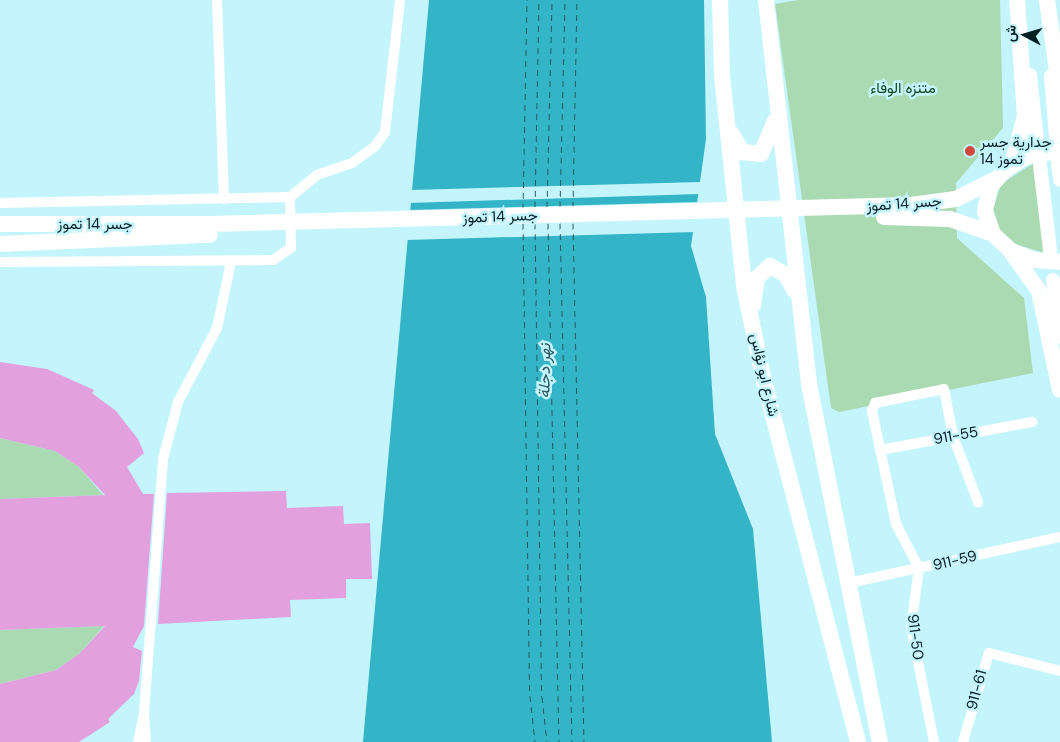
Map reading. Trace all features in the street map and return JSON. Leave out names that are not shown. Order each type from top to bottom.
[{"type":"main road","name":"شارع ابو نؤاس","points":[[720,0],[722,75],[744,286],[763,377],[858,742]]},
{"type":"main road","points":[[766,0],[802,334]]},
{"type":"main road","points":[[1019,0],[1037,140]]},
{"type":"main road","points":[[1012,164],[1024,116],[1019,0]]},
{"type":"main road","points":[[1045,0],[1057,51],[1060,91]]},
{"type":"main road","points":[[1045,0],[1060,180]]},
{"type":"main road","points":[[722,75],[734,142],[747,156],[761,154],[773,134],[776,116],[772,59]]},
{"type":"main road","name":"جسر 14 تموز","points":[[0,224],[210,224],[910,205],[965,196],[994,180],[1012,164],[1035,154],[1058,150]]},
{"type":"main road","points":[[1011,251],[1034,260],[1055,256],[1040,165]]},
{"type":"main road","points":[[994,180],[985,211],[993,234],[1011,251],[1039,290],[1060,390]]},
{"type":"main road","name":"جسر 14 تموز","points":[[0,244],[912,216],[964,222],[993,234]]},
{"type":"main road","points":[[763,377],[752,292],[762,270],[778,267],[793,284],[880,742]]},
{"type":"main road","points":[[1053,280],[1060,337]]},
{"type":"street","points":[[217,0],[224,199]]},
{"type":"street","points":[[0,204],[290,197],[318,175],[352,163],[376,146],[385,132],[400,0]]},
{"type":"street","points":[[0,262],[231,262],[273,260],[288,253],[290,197]]},
{"type":"street","points":[[138,742],[144,713],[169,425],[217,328],[231,262]]},
{"type":"street","points":[[919,568],[896,524],[880,450],[875,403],[944,389],[953,436],[978,502]]},
{"type":"street","name":"911-55","points":[[880,450],[1032,422]]},
{"type":"street","name":"911-59","points":[[849,583],[1060,537]]},
{"type":"street","name":"911-50","points":[[919,568],[911,627],[934,742]]},
{"type":"street","name":"911-61","points":[[963,742],[989,654],[1060,671]]},
{"type":"street","points":[[144,713],[146,742]]},
{"type":"green space","name":"متنزه الوفاء","points":[[798,0],[1000,0],[1003,128],[956,183],[957,238],[1024,298],[1033,373],[839,412],[831,408],[775,4]]},
{"type":"green space","points":[[1036,162],[1048,254],[1015,244],[1000,230],[993,210],[1001,184]]},
{"type":"green space","points":[[0,438],[55,451],[79,467],[103,495],[0,499]]},
{"type":"green space","points":[[104,626],[79,654],[56,670],[0,684],[0,630]]},
{"type":"water","name":"نهر دجلة","points":[[429,0],[704,0],[706,139],[691,246],[706,297],[715,434],[753,529],[772,742],[363,742]]},
{"type":"pier","points":[[701,182],[699,194],[409,203],[411,190]]},
{"type":"pier","points":[[698,202],[695,232],[406,240],[409,210]]},
{"type":"building","points":[[0,362],[47,369],[94,390],[92,393],[116,411],[138,439],[144,453],[127,467],[143,494],[154,494],[144,626],[133,647],[142,651],[139,681],[134,694],[108,719],[110,722],[79,742],[0,742],[0,684],[56,670],[79,654],[105,626],[0,630],[0,499],[105,495],[79,467],[55,451],[0,438]]},
{"type":"building","points":[[286,491],[287,508],[343,506],[344,524],[370,523],[372,579],[346,579],[346,598],[290,600],[291,617],[158,624],[167,493]]},
{"type":"ferry route","points":[[523,209],[527,0]]},
{"type":"ferry route","points":[[535,207],[539,0]]},
{"type":"ferry route","points":[[547,207],[552,0]]},
{"type":"ferry route","points":[[560,207],[565,0]]},
{"type":"ferry route","points":[[573,207],[577,0]]},
{"type":"ferry route","points":[[523,223],[530,696],[535,742]]},
{"type":"ferry route","points":[[535,223],[542,697],[547,742]]},
{"type":"ferry route","points":[[548,223],[559,742]]},
{"type":"ferry route","points":[[560,223],[572,742]]},
{"type":"ferry route","points":[[573,223],[584,742]]},
{"type":"place","name":"جدارية جسر 14 تموز","points":[[970,151]]}]
